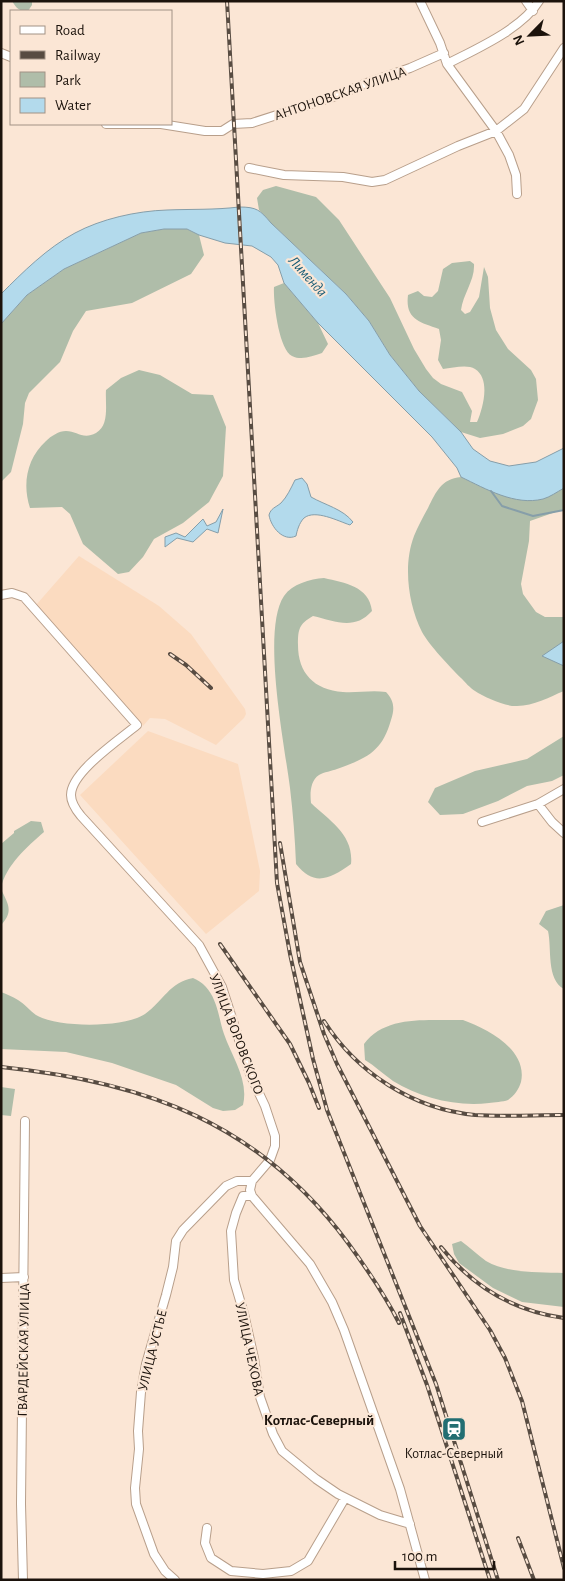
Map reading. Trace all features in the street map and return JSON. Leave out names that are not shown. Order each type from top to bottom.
[{"type":"street","points":[[420,1],[440,43],[447,64],[496,131],[509,155],[516,175],[517,194]]},
{"type":"street","points":[[526,1],[533,11]]},
{"type":"street","points":[[447,64],[506,31],[533,11],[539,1]]},
{"type":"street","points":[[249,168],[284,174],[322,175],[372,182],[380,181],[496,131],[524,110],[564,48]]},
{"type":"street","name":"АНТОНОВСКАЯ УЛИЦА","points":[[168,125],[215,132],[222,131],[233,124],[252,123],[336,96],[444,53]]},
{"type":"street","name":"УЛИЦА ВОРОВСКОГО","points":[[1,595],[12,593],[24,597],[137,725],[78,775],[72,788],[71,800],[81,816],[199,944],[222,987],[250,1074],[268,1111],[275,1136],[275,1146],[270,1160],[252,1181]]},
{"type":"street","points":[[482,822],[538,804],[564,789]]},
{"type":"street","points":[[538,804],[552,822],[564,833]]},
{"type":"street","name":"ГВАРДЕЙСКАЯ УЛИЦА","points":[[23,1580],[21,1504],[25,1121]]},
{"type":"street","name":"УЛИЦА УСТЬЕ","points":[[175,1580],[165,1571],[154,1554],[136,1504],[138,1431],[146,1364],[166,1295],[176,1241],[183,1230],[226,1186],[237,1181],[252,1181]]},
{"type":"street","points":[[252,1181],[250,1185],[252,1196],[310,1264],[332,1302],[344,1330],[400,1489],[425,1580]]},
{"type":"street","name":"УЛИЦА ЧЕХОВА","points":[[252,1196],[243,1196],[236,1213],[232,1231],[234,1280],[254,1358],[260,1397],[273,1434],[282,1451],[316,1479],[345,1498],[380,1516],[410,1524]]},
{"type":"street","points":[[1,1278],[24,1277]]},
{"type":"street","points":[[206,1528],[205,1543],[211,1558],[231,1571],[263,1574],[291,1571],[308,1561],[345,1498]]},
{"type":"shaded area","points":[[79,556],[159,606],[191,634],[245,709],[246,714],[244,718],[216,745],[165,719],[150,718],[143,726],[37,607],[36,605]]},
{"type":"shaded area","points":[[148,731],[238,764],[260,871],[259,891],[206,934],[80,795]]},
{"type":"green space","points":[[12,1],[32,1],[29,10],[17,8]]},
{"type":"green space","points":[[276,186],[316,197],[339,220],[390,298],[414,349],[426,369],[441,384],[462,392],[472,411],[470,422],[477,422],[483,402],[483,380],[480,374],[472,368],[443,369],[438,360],[441,340],[439,329],[425,324],[411,314],[408,295],[418,291],[424,296],[432,297],[438,291],[443,269],[452,263],[470,261],[474,264],[474,270],[462,304],[461,310],[465,314],[470,312],[479,297],[484,267],[488,277],[490,308],[496,330],[508,349],[531,370],[536,379],[538,400],[531,419],[523,426],[503,434],[480,438],[461,432],[419,391],[390,355],[369,321],[346,294],[259,210],[257,198],[263,190]]},
{"type":"green space","points":[[164,229],[187,229],[199,235],[204,255],[191,274],[132,303],[86,311],[73,331],[60,362],[29,393],[25,403],[23,424],[11,472],[1,482],[1,324],[27,295],[64,269],[141,233]]},
{"type":"green space","points":[[284,283],[318,323],[328,344],[322,353],[307,358],[300,358],[292,356],[287,352],[280,335],[274,294],[274,287]]},
{"type":"green space","points":[[139,370],[160,375],[192,394],[213,395],[226,427],[223,476],[209,502],[183,523],[154,539],[143,557],[129,572],[118,574],[83,544],[70,514],[62,507],[30,508],[26,490],[30,463],[34,455],[48,439],[66,431],[87,436],[96,433],[105,420],[106,390],[121,378]]},
{"type":"green space","points":[[461,477],[502,495],[543,499],[564,488],[564,509],[530,521],[529,541],[521,584],[523,594],[536,612],[545,617],[564,617],[564,691],[535,703],[523,706],[507,705],[489,699],[473,690],[430,643],[422,632],[413,609],[408,572],[414,536],[440,487],[449,480]]},
{"type":"green space","points":[[324,578],[348,584],[361,591],[370,603],[372,611],[358,621],[351,623],[337,622],[313,616],[302,624],[298,635],[298,645],[301,664],[305,672],[316,684],[333,691],[386,692],[391,698],[393,708],[387,731],[378,747],[357,761],[319,775],[312,784],[311,803],[339,829],[349,845],[351,854],[351,864],[329,877],[316,878],[309,876],[296,864],[291,797],[274,661],[277,612],[284,596],[292,588],[302,583]]},
{"type":"green space","points":[[564,736],[564,775],[552,781],[527,786],[498,801],[463,814],[440,815],[428,802],[435,788],[475,771],[527,759]]},
{"type":"green space","points":[[31,821],[41,822],[44,832],[12,864],[1,888],[1,844],[14,831]]},
{"type":"green space","points":[[1,889],[8,903],[9,911],[1,925]]},
{"type":"green space","points":[[564,905],[564,989],[554,978],[552,971],[548,931],[539,924],[546,911]]},
{"type":"green space","points":[[193,978],[203,984],[212,996],[224,1034],[242,1078],[244,1087],[243,1105],[235,1110],[223,1111],[213,1108],[176,1085],[112,1063],[66,1052],[1,1049],[1,992],[23,1003],[36,1015],[46,1019],[74,1024],[107,1024],[135,1019],[145,1014],[178,983]]},
{"type":"green space","points":[[423,1020],[463,1020],[484,1029],[504,1042],[518,1060],[522,1071],[521,1082],[516,1092],[508,1100],[464,1104],[439,1100],[404,1087],[365,1060],[364,1044],[373,1034],[396,1023]]},
{"type":"green space","points":[[1,1087],[15,1089],[11,1116],[1,1115]]},
{"type":"green space","points":[[461,1241],[486,1261],[504,1268],[524,1272],[564,1273],[564,1307],[522,1302],[493,1288],[459,1263],[454,1254],[452,1244]]},
{"type":"water","name":"Лименда","points":[[239,207],[261,212],[346,294],[369,321],[390,355],[419,391],[461,432],[473,449],[490,461],[509,466],[536,462],[564,448],[564,488],[543,499],[522,500],[501,495],[461,477],[457,468],[432,437],[318,323],[284,283],[278,265],[271,257],[252,246],[225,243],[187,229],[164,229],[141,233],[64,269],[27,295],[1,324],[1,294],[45,253],[85,228],[107,220],[143,212]]},
{"type":"water","points":[[302,478],[307,484],[311,497],[339,510],[353,522],[350,525],[320,515],[314,515],[302,520],[296,536],[287,537],[278,532],[272,524],[269,515],[272,509],[283,501],[295,480]]},
{"type":"water","points":[[223,509],[218,533],[207,529],[193,542],[177,538],[165,547],[165,537],[176,533],[185,537],[203,519],[207,526],[216,522]]},
{"type":"water","points":[[564,641],[564,666],[542,656]]},
{"type":"pier","points":[[237,204],[240,204],[243,247],[239,247]]},
{"type":"waterway","points":[[491,491],[502,506],[533,516],[564,510]]},
{"type":"railway","points":[[227,1],[277,883],[313,1059],[327,1110],[436,1384],[498,1580]]},
{"type":"railway","points":[[170,654],[186,665],[211,688]]},
{"type":"railway","points":[[280,843],[300,962],[324,1034],[337,1064],[420,1226],[490,1330],[505,1358],[522,1401],[564,1568]]},
{"type":"railway","points":[[220,944],[290,1044],[319,1108]]},
{"type":"railway","points":[[324,1021],[337,1040],[370,1072],[389,1085],[430,1105],[475,1115],[564,1115]]},
{"type":"railway","points":[[1,1067],[54,1074],[104,1084],[151,1098],[195,1116],[237,1139],[277,1167],[313,1202],[348,1243],[382,1292],[399,1323]]},
{"type":"railway","points":[[441,1247],[466,1274],[495,1294],[511,1303],[528,1309],[564,1318]]},
{"type":"railway","points":[[400,1313],[427,1385],[490,1580]]},
{"type":"railway","points":[[518,1538],[534,1580]]},
{"type":"place","name":"Котлас-Северный","points":[[454,1429]]},
{"type":"district","name":"Котлас-Северный","points":[[319,1420]]}]
